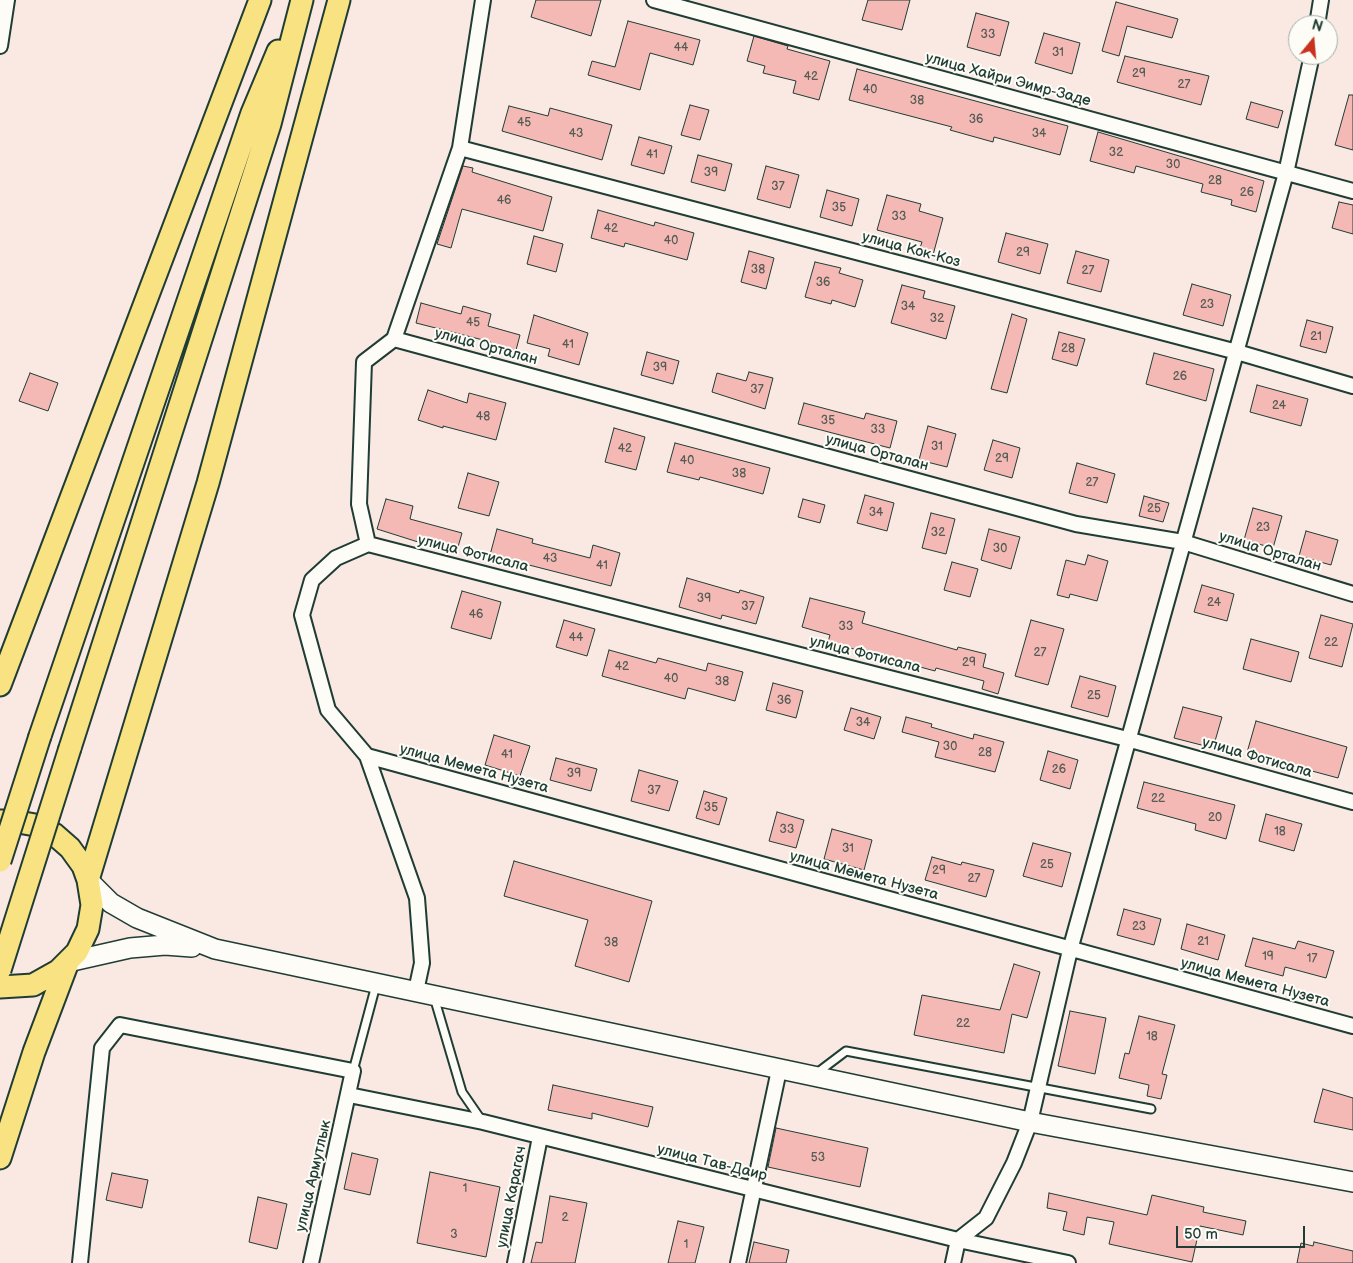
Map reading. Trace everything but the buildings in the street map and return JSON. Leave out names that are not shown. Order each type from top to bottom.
[{"type":"main road","points":[[0,685],[260,0]]},
{"type":"main road","points":[[0,861],[40,736],[252,112],[300,0]]},
{"type":"main road","points":[[0,970],[270,124],[300,0]]},
{"type":"main road","points":[[88,880],[208,483],[339,0]]},
{"type":"main road","points":[[0,822],[13,820],[34,825],[54,834],[70,848],[83,866],[88,880],[92,905],[88,929],[78,952],[58,971],[33,985],[0,987]]},
{"type":"main road","points":[[88,880],[111,903],[137,918],[216,948]]},
{"type":"main road","points":[[68,962],[130,948],[165,945],[216,948],[779,1070],[1030,1122],[1353,1182]]},
{"type":"main road","points":[[0,1158],[34,1052],[68,962]]},
{"type":"street","points":[[0,46],[7,0]]},
{"type":"street","points":[[424,993],[417,898],[367,756],[328,710],[302,614],[312,580],[336,558],[368,544],[359,504],[364,362],[394,339],[460,148],[483,0]]},
{"type":"street","name":"улица Хайри Эимр-Заде","points":[[654,0],[1353,191]]},
{"type":"street","points":[[1319,15],[1321,0]]},
{"type":"street","points":[[952,1263],[958,1240],[986,1218],[1014,1163],[1030,1122],[1070,950],[1127,739],[1286,172],[1310,65]]},
{"type":"street","name":"улица Кок-Коз","points":[[460,148],[1237,352],[1353,386]]},
{"type":"street","name":"улица Орталан","points":[[394,339],[1076,524],[1183,542],[1353,594]]},
{"type":"street","name":"улица Фотисала","points":[[368,544],[1127,739],[1353,802]]},
{"type":"street","name":"улица Мемета Нузета","points":[[367,756],[1353,1026]]},
{"type":"street","points":[[80,1263],[102,1048],[120,1025],[353,1071]]},
{"type":"street","points":[[738,1263],[755,1191],[779,1070]]},
{"type":"street","name":"улица Армутлык","points":[[312,1263],[353,1071]]},
{"type":"street","name":"улица Тав-Даир","points":[[349,1095],[483,1122],[958,1240],[1068,1263]]},
{"type":"street","name":"улица Карагач","points":[[515,1263],[540,1136]]},
{"type":"lane","points":[[353,1071],[377,982]]},
{"type":"lane","points":[[424,993],[462,1092],[483,1122]]},
{"type":"lane","points":[[812,1077],[846,1051],[1151,1108]]}]
